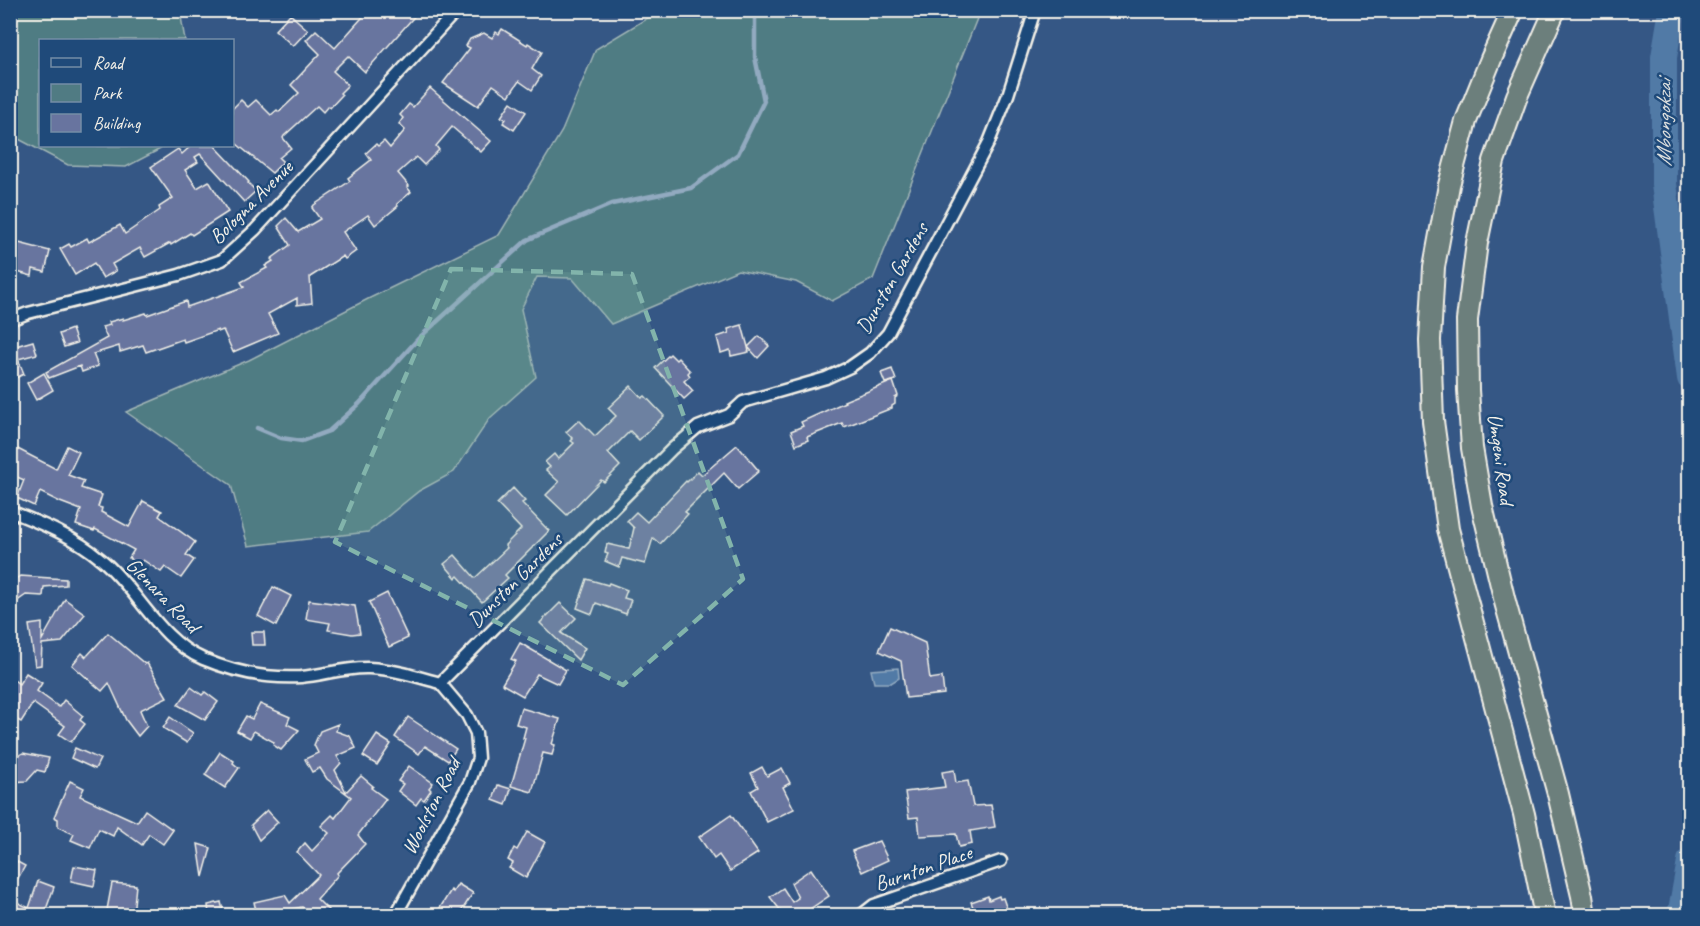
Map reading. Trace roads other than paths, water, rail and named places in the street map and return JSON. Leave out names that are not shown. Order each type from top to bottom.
[{"type":"highway","points":[[1513,10],[1466,122],[1449,185],[1434,267],[1430,340],[1433,421],[1448,529],[1524,814],[1545,915]]},
{"type":"highway","name":"Umgeni Road","points":[[1555,10],[1517,96],[1494,161],[1477,243],[1467,320],[1468,390],[1472,448],[1482,506],[1505,602],[1558,794],[1585,915]]},
{"type":"street","name":"Bologna Avenue","points":[[10,320],[28,313],[179,275],[222,260],[255,230],[457,10]]},
{"type":"street","name":"Dunston Gardens","points":[[440,683],[672,449],[698,427],[729,415],[743,402],[826,378],[850,368],[870,353],[882,340],[888,333],[989,142],[1008,95],[1035,10]]},
{"type":"street","name":"Glenara Road","points":[[10,511],[59,531],[103,561],[173,638],[200,657],[229,669],[265,676],[302,677],[340,670],[370,668],[440,683]]},
{"type":"street","name":"Woolston Road","points":[[395,915],[470,782],[478,758],[476,733],[467,716],[440,683]]},
{"type":"street","name":"Burnton Place","points":[[860,915],[886,900],[1001,861]]},
{"type":"water","points":[[898,668],[899,678],[891,683],[874,683],[871,670]]},
{"type":"waterway","points":[[10,18],[22,10]]},
{"type":"waterway","points":[[257,428],[281,438],[302,441],[329,431],[359,404],[418,339],[527,240],[612,204],[691,188],[738,154],[764,101],[755,57],[755,10]]},
{"type":"waterway","name":"Mbongokzai","points":[[1672,10],[1664,57],[1664,184],[1690,378]]},
{"type":"waterway","name":"Mbongokzai","points":[[1680,916],[1690,861]]}]
